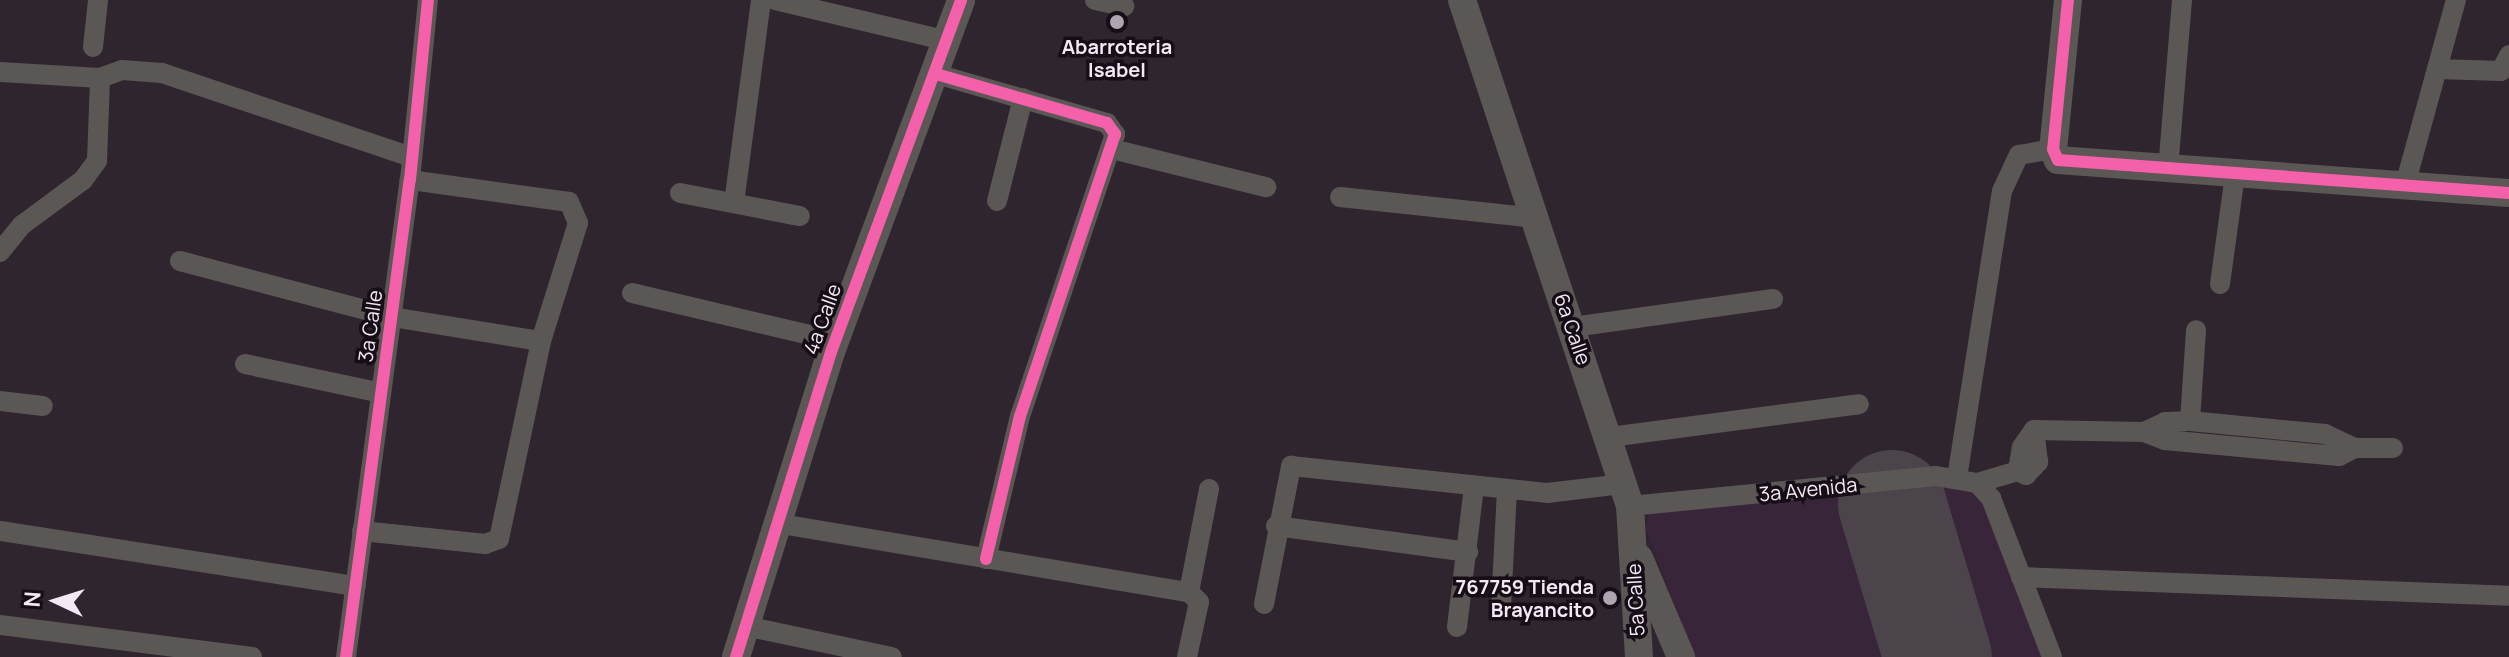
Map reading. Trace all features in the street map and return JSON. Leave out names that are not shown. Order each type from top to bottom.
[{"type":"street","points":[[93,47],[98,0]]},
{"type":"street","name":"3a Calle","points":[[346,657],[410,180],[428,0]]},
{"type":"street","points":[[734,203],[761,0]]},
{"type":"street","points":[[775,0],[949,41]]},
{"type":"street","name":"4a Calle","points":[[736,657],[775,523],[835,341],[949,41],[961,0]]},
{"type":"street","points":[[1095,0],[1124,6]]},
{"type":"street","name":"6a Calle","points":[[1462,0],[1610,437],[1627,495],[1632,543],[1681,657]]},
{"type":"street","points":[[2068,0],[2053,149],[2058,160],[2069,164],[2509,193]]},
{"type":"street","points":[[2168,170],[2182,0]]},
{"type":"street","points":[[2405,185],[2456,0]]},
{"type":"street","points":[[2437,69],[2501,71],[2509,55]]},
{"type":"street","points":[[0,72],[100,78],[122,70],[162,73],[412,157]]},
{"type":"street","points":[[936,74],[1107,123],[1115,134],[1024,400],[986,559]]},
{"type":"street","points":[[0,252],[22,225],[83,180],[97,161],[100,78]]},
{"type":"street","points":[[997,201],[1023,98]]},
{"type":"street","points":[[1112,149],[1266,187]]},
{"type":"street","points":[[1957,478],[2002,191],[2019,155],[2053,149]]},
{"type":"street","points":[[2220,284],[2235,174]]},
{"type":"street","points":[[362,531],[485,544],[499,539],[541,341],[578,223],[569,202],[410,180]]},
{"type":"street","points":[[680,193],[800,216]]},
{"type":"street","points":[[1340,197],[1535,218]]},
{"type":"street","points":[[180,261],[392,317],[541,341]]},
{"type":"street","points":[[632,293],[835,341]]},
{"type":"street","points":[[1573,327],[1773,299]]},
{"type":"street","points":[[2190,421],[2196,330]]},
{"type":"street","points":[[245,364],[381,393]]},
{"type":"street","points":[[0,401],[43,406]]},
{"type":"street","points":[[1610,437],[1859,404]]},
{"type":"street","points":[[2144,432],[2165,422],[2190,421],[2325,434],[2355,448],[2393,448]]},
{"type":"street","points":[[2052,657],[2021,577],[1980,486],[2018,471],[2022,447],[2034,430],[2144,432],[2165,440],[2339,456],[2355,448]]},
{"type":"street","name":"3a Avenida","points":[[1276,526],[1291,466],[1474,487],[1570,494],[1627,495],[1957,478],[1980,486]]},
{"type":"street","points":[[1457,627],[1474,487]]},
{"type":"street","points":[[1189,592],[1209,489]]},
{"type":"street","points":[[1501,608],[1507,490]]},
{"type":"street","points":[[775,523],[1189,592],[1199,602],[1187,657]]},
{"type":"street","points":[[1264,604],[1276,526],[1468,552]]},
{"type":"street","points":[[0,531],[356,586]]},
{"type":"street","name":"5a Calle","points":[[1632,543],[1639,657]]},
{"type":"street","points":[[2021,577],[2509,596]]},
{"type":"street","points":[[0,625],[252,657]]},
{"type":"street","points":[[745,626],[892,657]]},
{"type":"shaded area","points":[[1959,483],[1983,493],[2042,657],[1695,657],[1646,530],[1649,510]]},
{"type":"runway","points":[[1892,504],[1938,657]]},
{"type":"cycle path","points":[[346,657],[410,180],[428,0]]},
{"type":"cycle path","points":[[736,657],[831,352],[961,0]]},
{"type":"cycle path","points":[[2068,0],[2053,149],[2058,160],[2509,193]]},
{"type":"cycle path","points":[[936,74],[1107,123],[1115,134],[1020,416],[986,559]]},
{"type":"place","name":"Abarroteria Isabel","points":[[1117,22]]},
{"type":"place","name":"767759 Tienda Brayancito","points":[[1610,598]]}]
